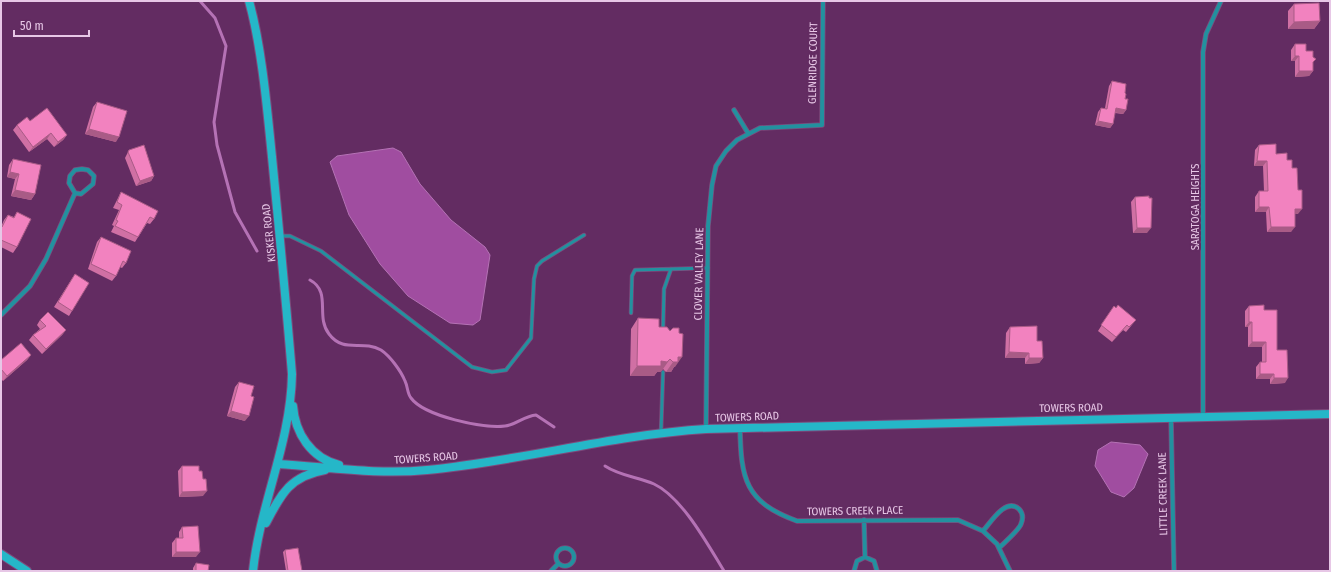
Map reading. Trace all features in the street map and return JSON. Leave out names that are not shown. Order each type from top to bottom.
[{"type":"main road","name":"KISKER ROAD","points":[[248,1],[254,20],[265,96],[281,236],[292,374],[292,393],[287,427],[278,464]]},
{"type":"main road","points":[[292,393],[296,422],[304,440],[313,452],[329,462],[357,470]]},
{"type":"main road","name":"TOWERS ROAD","points":[[278,464],[382,472],[425,470],[469,466],[661,432],[706,429],[1330,414]]},
{"type":"main road","points":[[253,571],[258,538],[278,464]]},
{"type":"main road","points":[[258,538],[287,488],[302,477],[334,468]]},
{"type":"main road","points":[[1,554],[27,571]]},
{"type":"street","name":"GLENRIDGE COURT","points":[[822,125],[823,1]]},
{"type":"street","name":"SARATOGA HEIGHTS","points":[[1203,416],[1203,52],[1206,34],[1221,1]]},
{"type":"street","points":[[734,110],[748,133]]},
{"type":"street","name":"CLOVER VALLEY LANE","points":[[706,429],[709,219],[712,185],[716,166],[731,145],[748,133],[760,128],[770,126],[822,125]]},
{"type":"street","points":[[75,170],[88,170],[94,176],[93,184],[81,194],[75,193],[69,183],[70,176],[75,170]]},
{"type":"street","points":[[1,315],[30,286],[42,266],[75,193]]},
{"type":"street","name":"LITTLE CREEK LANE","points":[[1170,417],[1174,571]]},
{"type":"street","name":"TOWERS CREEK PLACE","points":[[740,428],[741,459],[746,480],[758,499],[775,513],[797,521],[958,520],[983,531],[1000,547],[1010,571]]},
{"type":"street","points":[[983,531],[1001,510],[1006,507],[1014,506],[1020,510],[1023,515],[1021,525],[1000,547]]},
{"type":"street","points":[[864,520],[865,558]]},
{"type":"street","points":[[566,548],[572,551],[574,557],[572,563],[564,567],[558,564],[555,557],[557,551],[566,548]]},
{"type":"street","points":[[854,571],[857,561],[865,558],[874,561],[877,571]]},
{"type":"street","points":[[551,571],[558,564]]},
{"type":"lane","points":[[281,236],[290,236],[321,250],[472,367],[492,372],[506,370],[531,338],[532,300],[537,266],[542,261],[584,235]]},
{"type":"lane","points":[[630,313],[632,276],[635,270],[708,268]]},
{"type":"lane","points":[[663,338],[664,289],[671,269]]},
{"type":"lane","points":[[661,432],[663,372]]},
{"type":"shaded area","points":[[393,148],[401,152],[420,184],[451,220],[485,247],[490,255],[480,320],[473,325],[450,323],[408,296],[380,264],[349,215],[330,162],[337,156]]},
{"type":"shaded area","points":[[1111,442],[1140,445],[1148,454],[1134,488],[1124,497],[1111,492],[1095,466],[1098,450]]},
{"type":"building","points":[[1319,3],[1320,21],[1294,22],[1294,4]]},
{"type":"building","points":[[1295,44],[1306,44],[1306,51],[1313,51],[1313,57],[1316,59],[1313,62],[1313,71],[1299,71],[1299,56],[1295,56]]},
{"type":"building","points":[[1112,81],[1126,84],[1125,99],[1128,99],[1126,110],[1116,108],[1113,124],[1098,121],[1101,108],[1107,109]]},
{"type":"building","points":[[97,102],[127,111],[119,137],[89,129]]},
{"type":"building","points":[[47,108],[67,135],[58,142],[51,133],[33,147],[17,125],[27,117],[30,121]]},
{"type":"building","points":[[1276,144],[1276,154],[1287,153],[1287,160],[1292,160],[1292,168],[1297,168],[1298,190],[1302,190],[1302,209],[1295,209],[1295,227],[1271,227],[1269,207],[1259,207],[1259,191],[1268,191],[1267,161],[1257,161],[1259,145]]},
{"type":"building","points":[[144,145],[154,176],[140,181],[128,152],[129,150]]},
{"type":"building","points":[[13,159],[41,165],[35,194],[15,190],[19,174],[10,172]]},
{"type":"building","points":[[121,192],[158,211],[154,219],[150,217],[138,237],[115,226],[118,221],[116,220],[122,205],[117,202]]},
{"type":"building","points":[[1149,196],[1149,198],[1152,198],[1151,228],[1137,228],[1135,197]]},
{"type":"building","points":[[17,212],[31,219],[17,247],[1,240],[1,227],[8,215],[14,218]]},
{"type":"building","points":[[101,237],[131,251],[126,263],[123,261],[116,276],[91,264]]},
{"type":"building","points":[[75,274],[89,283],[72,311],[58,302]]},
{"type":"building","points":[[1118,305],[1136,320],[1129,327],[1127,325],[1116,337],[1101,325],[1114,306],[1116,308]]},
{"type":"building","points":[[1264,305],[1264,310],[1277,310],[1277,350],[1287,350],[1288,378],[1274,378],[1274,374],[1260,374],[1260,362],[1266,362],[1266,342],[1252,342],[1252,322],[1249,322],[1249,306]]},
{"type":"building","points":[[48,312],[66,330],[46,349],[33,335],[46,326],[40,320]]},
{"type":"building","points":[[638,318],[659,319],[659,327],[667,327],[670,331],[673,328],[679,328],[679,333],[683,334],[682,357],[678,357],[678,362],[673,362],[670,359],[667,362],[661,361],[661,366],[637,366]]},
{"type":"building","points":[[1037,326],[1037,341],[1042,341],[1043,358],[1029,358],[1029,353],[1009,352],[1010,327]]},
{"type":"building","points":[[21,343],[31,355],[7,376],[1,369],[1,360]]},
{"type":"building","points":[[239,382],[254,386],[251,396],[254,397],[249,416],[231,411]]},
{"type":"building","points":[[182,466],[199,466],[199,471],[202,471],[203,479],[206,479],[207,491],[182,492]]},
{"type":"building","points":[[198,526],[200,552],[176,552],[176,538],[183,538],[182,527]]},
{"type":"building","points":[[298,548],[302,571],[288,571],[285,550]]},
{"type":"building","points":[[196,563],[209,565],[208,571],[196,571]]},
{"type":"waterway","points":[[200,1],[215,18],[226,46],[214,122],[217,145],[235,212],[257,251]]},
{"type":"waterway","points":[[310,280],[317,285],[320,291],[322,298],[323,320],[329,334],[335,340],[347,345],[374,347],[381,350],[398,368],[406,383],[411,398],[418,404],[441,416],[469,423],[505,426],[536,415],[554,427]]},
{"type":"waterway","points":[[605,466],[617,472],[654,484],[664,490],[674,499],[694,523],[724,571]]}]
